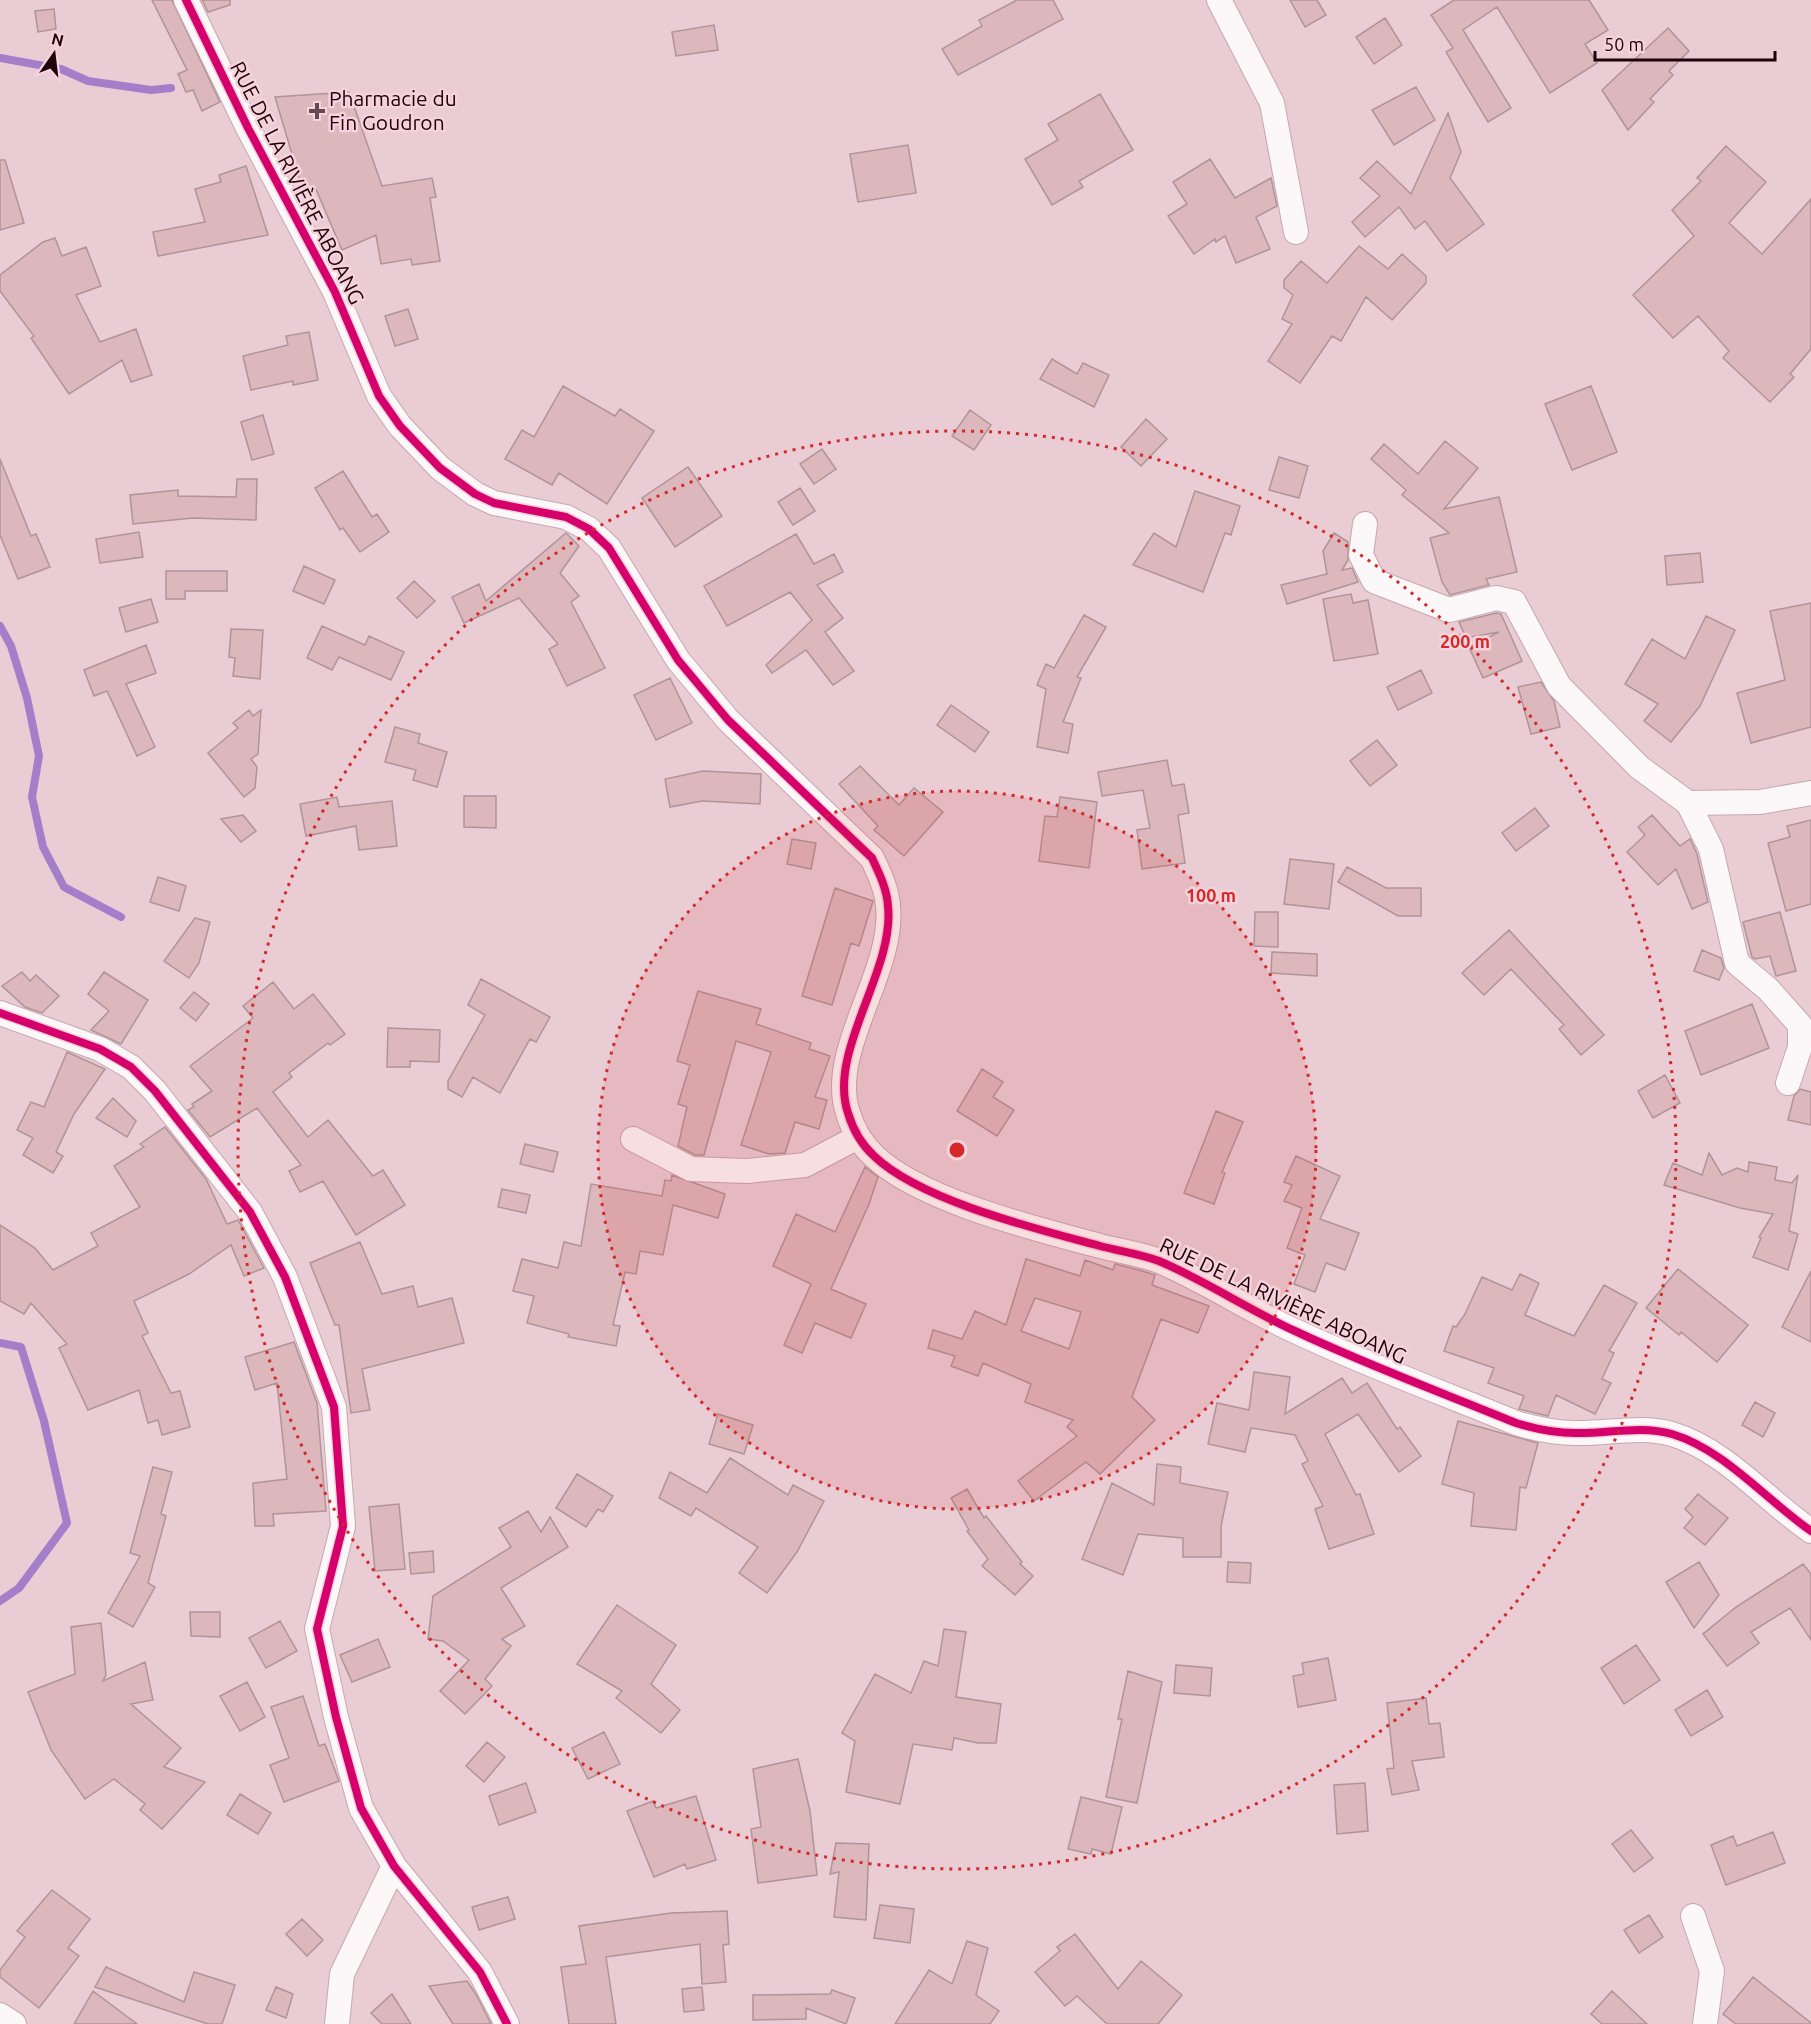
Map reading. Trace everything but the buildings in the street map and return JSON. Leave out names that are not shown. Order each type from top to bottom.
[{"type":"street","name":"RUE DE LA RIVIÈRE ABOANG","points":[[186,0],[248,128],[334,292],[379,396],[400,426],[440,468],[475,494],[494,503],[566,517],[589,529],[609,548],[678,660],[728,720],[799,791],[872,858],[882,879],[888,906],[887,937],[852,1044],[844,1083],[847,1111],[858,1137],[874,1156],[920,1186],[1034,1228],[1157,1261],[1304,1336],[1516,1423],[1547,1432],[1650,1431],[1670,1434],[1697,1444],[1811,1532]]},
{"type":"street","points":[[1219,0],[1272,103],[1296,232]]},
{"type":"street","points":[[1365,524],[1361,555],[1374,581],[1449,610],[1496,598],[1514,602],[1559,686],[1639,767],[1688,803],[1711,849],[1737,963],[1768,989],[1800,1025],[1800,1047],[1788,1083]]},
{"type":"street","points":[[1688,803],[1760,802],[1811,793]]},
{"type":"street","points":[[0,1013],[99,1049],[131,1067],[155,1091],[250,1212],[285,1277],[334,1407],[343,1526],[317,1629],[336,1717],[361,1808],[394,1866],[480,1972],[507,2024]]},
{"type":"street","points":[[633,1139],[691,1169],[747,1172],[805,1165],[858,1137]]},
{"type":"street","points":[[337,2024],[342,1974],[394,1866]]},
{"type":"street","points":[[1693,1916],[1712,1971],[1705,2024]]},
{"type":"street","points":[[0,2015],[14,2024]]},
{"type":"waterway","points":[[0,58],[61,69],[88,81],[151,90],[171,88]]},
{"type":"waterway","points":[[0,626],[11,646],[27,698],[39,756],[32,797],[43,847],[64,887],[121,917]]},
{"type":"waterway","points":[[0,1343],[21,1347],[44,1421],[67,1523],[19,1588],[0,1601]]},
{"type":"cycle path","points":[[186,0],[248,128],[335,292],[379,396],[400,426],[440,468],[475,494],[494,503],[566,517],[589,529],[609,548],[678,660],[728,720],[872,858],[886,893],[887,931],[882,957],[853,1037],[846,1064],[844,1089],[852,1125],[861,1142],[874,1156],[920,1187],[981,1212],[1159,1261],[1194,1277],[1278,1323],[1322,1343],[1516,1423],[1567,1433],[1660,1431],[1691,1441],[1727,1464],[1811,1531]]},
{"type":"cycle path","points":[[0,1013],[100,1049],[131,1067],[155,1091],[250,1212],[285,1277],[334,1407],[343,1526],[317,1629],[336,1717],[361,1808],[394,1866],[480,1972],[507,2024]]},
{"type":"place","name":"Pharmacie du Fin Goudron","points":[[317,111]]}]
